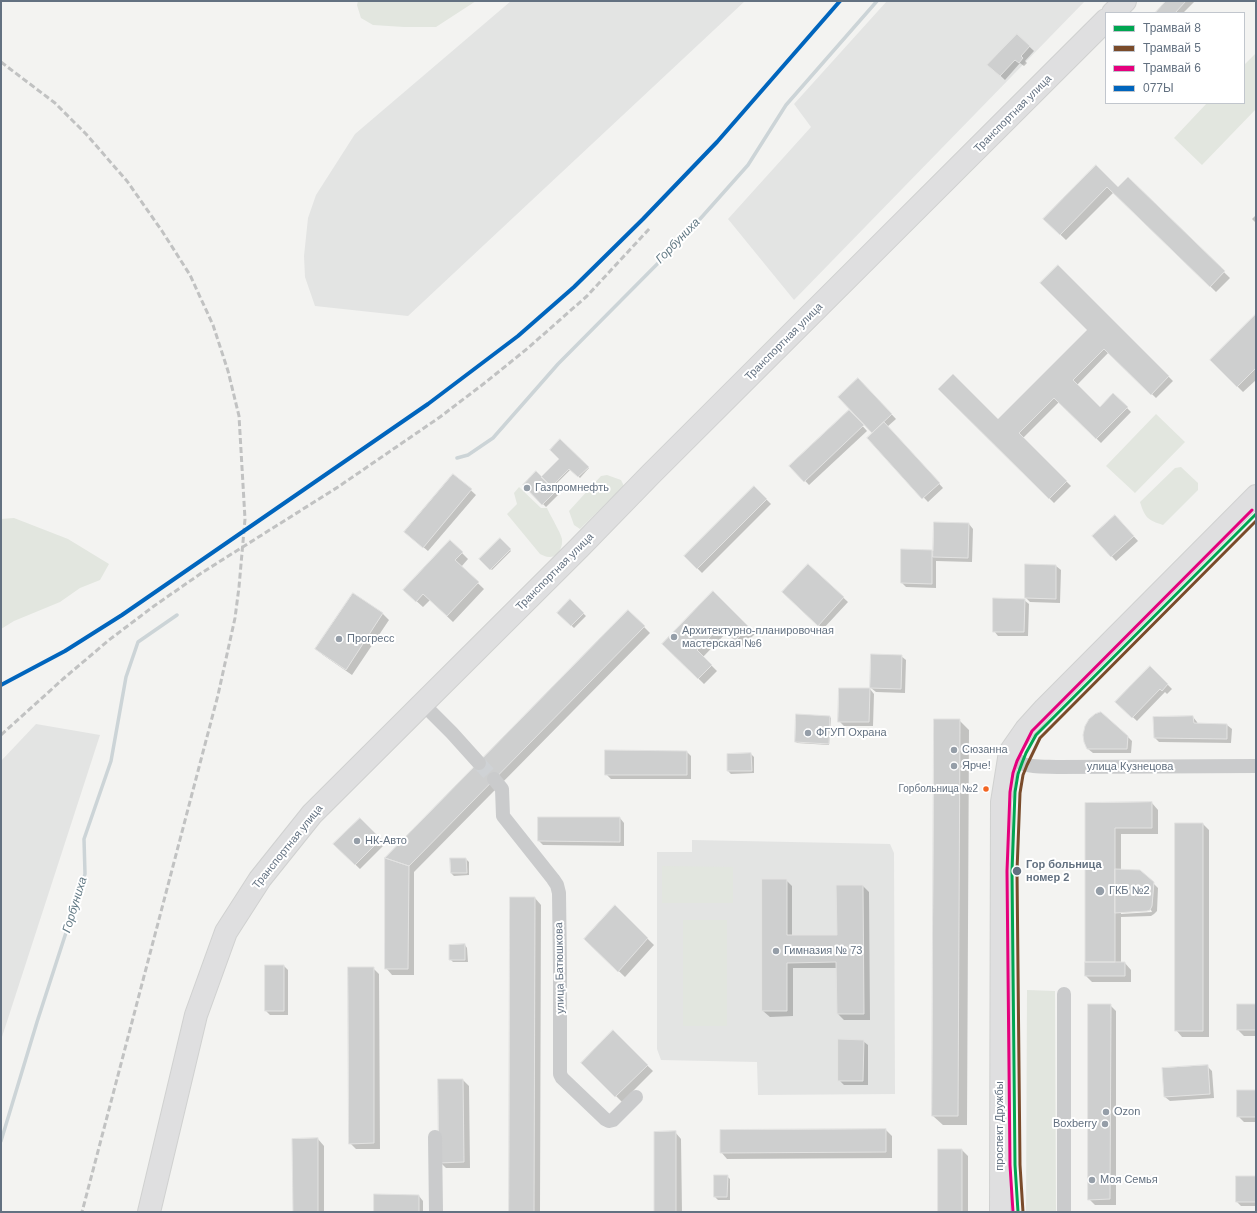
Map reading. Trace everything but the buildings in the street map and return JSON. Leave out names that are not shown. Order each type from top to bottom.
[{"type":"main road","points":[[1114,12],[1125,1]]},
{"type":"main road","name":"Транспортная улица","points":[[149,1212],[196,1015],[226,932],[260,879],[312,814],[1105,21]]},
{"type":"main road","points":[[1009,752],[1025,728],[1044,708],[1256,495]]},
{"type":"main road","name":"проспект Дружбы","points":[[1000,1212],[1001,802],[1009,752]]},
{"type":"street","points":[[423,704],[479,763]]},
{"type":"street","name":"улица Кузнецова","points":[[1009,752],[1022,763],[1028,765],[1060,767],[1256,766]]},
{"type":"street","name":"улица Батюшкова","points":[[494,779],[502,789],[502,816],[553,879],[559,893],[560,1074],[562,1078],[605,1119],[609,1121],[613,1120],[636,1097]]},
{"type":"street","points":[[1064,994],[1064,1212]]},
{"type":"street","points":[[435,1137],[436,1212]]},
{"type":"shaded area","points":[[358,1],[476,1],[436,27],[404,27],[373,25],[361,18],[357,5]]},
{"type":"shaded area","points":[[511,1],[745,1],[408,316],[315,306],[305,277],[304,256],[308,218],[316,195],[355,134]]},
{"type":"shaded area","points":[[887,1],[1085,1],[794,300],[728,219],[811,127],[794,104]]},
{"type":"shaded area","points":[[1256,53],[1256,109],[1202,165],[1174,138],[1206,104],[1245,104],[1245,64]]},
{"type":"shaded area","points":[[1156,414],[1185,442],[1135,493],[1106,466]]},
{"type":"shaded area","points":[[1181,467],[1198,483],[1198,490],[1163,525],[1150,520],[1144,512],[1140,502],[1175,468]]},
{"type":"shaded area","points":[[607,475],[621,480],[624,486],[580,529],[574,525],[569,511],[601,476]]},
{"type":"shaded area","points":[[519,487],[541,508],[547,508],[562,539],[561,548],[555,556],[548,557],[540,554],[507,514],[517,504],[514,493]]},
{"type":"shaded area","points":[[14,518],[68,539],[109,564],[100,580],[80,588],[60,602],[14,621],[1,629],[1,519]]},
{"type":"shaded area","points":[[36,724],[100,735],[1,1040],[1,761]]},
{"type":"shaded area","name":"Гимназия № 73","points":[[692,840],[890,844],[894,853],[895,1094],[758,1095],[757,1062],[661,1060],[657,1049],[657,852],[692,852]]},
{"type":"shaded area","points":[[662,866],[733,867],[733,903],[662,903]]},
{"type":"shaded area","points":[[683,920],[727,920],[727,1026],[683,1026]]},
{"type":"shaded area","points":[[1027,990],[1055,991],[1056,1212],[1026,1212]]},
{"type":"waterway","name":"Горбуниха","points":[[457,458],[468,455],[493,438],[558,364],[684,237],[748,165],[786,105],[877,1]]},
{"type":"waterway","name":"Горбуниха","points":[[1,1141],[37,1022],[85,874],[84,839],[111,761],[126,677],[138,642],[177,615]]},
{"type":"tunnel","points":[[479,763],[494,779]]},
{"type":"railway","points":[[1,62],[55,103],[86,134],[127,181],[162,231],[190,275],[213,325],[228,371],[239,416],[245,519],[235,618],[218,695],[82,1212]]},
{"type":"railway","points":[[1,735],[109,640],[154,606],[203,572],[338,487],[440,417],[486,382],[528,348],[587,296],[650,228]]},
{"type":"tram line","name":"6","points":[[1013,1212],[1010,1165],[1007,871],[1010,792],[1013,773],[1017,761],[1032,731],[1252,510]]},
{"type":"tram line","name":"8","points":[[1018,1212],[1015,1165],[1012,871],[1015,792],[1018,774],[1026,753],[1036,735],[1256,514]]},
{"type":"tram line","name":"5","points":[[1023,1212],[1020,1165],[1017,871],[1020,793],[1023,775],[1040,738],[1256,521]]},
{"type":"transit line","name":"077Ы","points":[[1,685],[65,651],[122,615],[428,404],[518,336],[574,287],[643,219],[717,142],[840,1]]},
{"type":"place","name":"Газпромнефть","points":[[527,488]]},
{"type":"place","name":"Архитектурно-планировочная мастерская №6","points":[[674,637]]},
{"type":"place","name":"Прогресс","points":[[339,639]]},
{"type":"place","name":"ФГУП Охрана","points":[[808,733]]},
{"type":"place","name":"Сюзанна","points":[[954,750]]},
{"type":"place","name":"Ярче!","points":[[954,766]]},
{"type":"place","name":"Горбольница №2","points":[[986,789]]},
{"type":"place","name":"НК-Авто","points":[[357,841]]},
{"type":"place","name":"Гор больница номер 2","points":[[1017,871]]},
{"type":"place","name":"ГКБ №2","points":[[1100,891]]},
{"type":"place","name":"Гимназия № 73","points":[[776,951]]},
{"type":"place","name":"Ozon","points":[[1106,1112]]},
{"type":"place","name":"Boxberry","points":[[1105,1124]]},
{"type":"place","name":"Моя Семья","points":[[1092,1180]]}]
